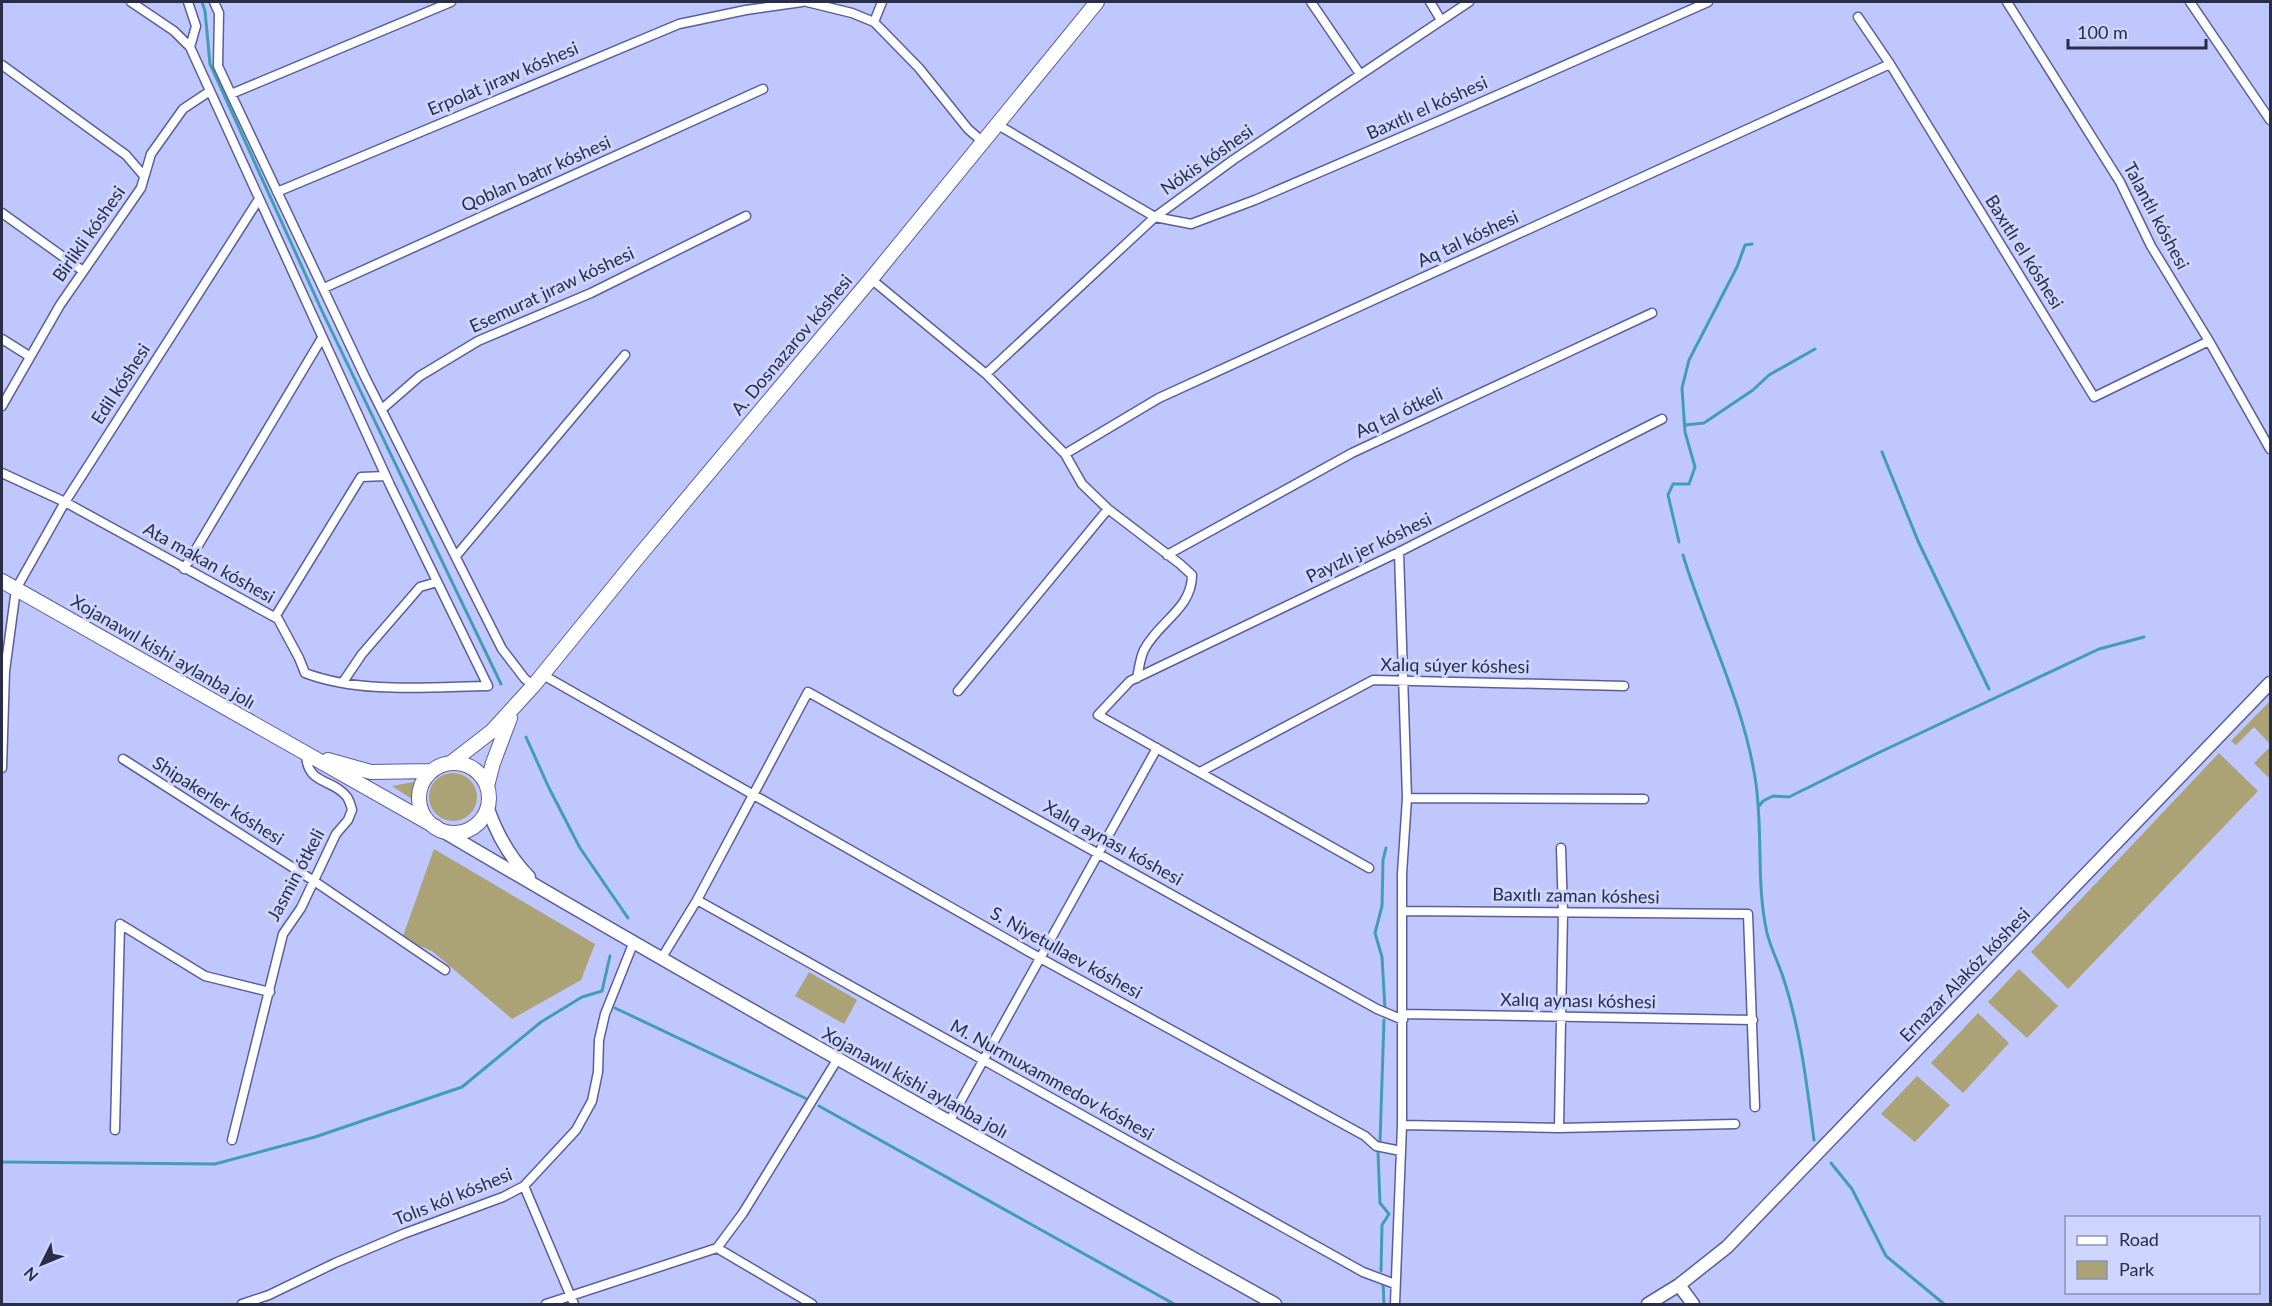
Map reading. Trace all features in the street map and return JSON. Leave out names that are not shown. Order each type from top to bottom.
[{"type":"main road","name":"A. Dosnazarov kóshesi","points":[[513,710],[871,279],[1097,2]]},
{"type":"main road","name":"Xojanawıl kishi aylanba jolı","points":[[2,580],[439,829],[661,960],[1275,1305]]},
{"type":"main road","name":"Ernazar Alakóz kóshesi","points":[[1679,1285],[1727,1247],[2271,683]]},
{"type":"main road","points":[[452,762],[473,768],[482,776],[489,797],[488,809],[474,827],[453,833],[439,829],[427,820],[422,811],[419,800],[424,779],[431,771],[452,762],[468,751],[513,710]]},
{"type":"main road","points":[[487,786],[500,742],[513,710]]},
{"type":"main road","name":"Xojanawıl kishi aylanba jolı","points":[[306,754],[371,772],[431,771]]},
{"type":"main road","name":"Xojanawıl kishi aylanba jolı","points":[[488,809],[496,830],[510,853],[521,869],[540,888]]},
{"type":"main road","points":[[1648,1305],[1679,1285],[1693,1305]]},
{"type":"street","points":[[131,2],[174,31],[190,47],[322,338],[437,582],[420,587],[362,654],[343,682]]},
{"type":"street","points":[[188,2],[196,26],[190,47]]},
{"type":"street","name":"S. Niyetullaev kóshesi","points":[[214,2],[219,13],[218,66],[364,377],[502,649],[525,679],[538,680],[753,796],[1040,958],[1365,1136],[1376,1146],[1401,1151]]},
{"type":"street","points":[[231,94],[451,2]]},
{"type":"street","points":[[739,2],[746,10]]},
{"type":"street","points":[[804,2],[852,13],[874,22],[919,68],[968,129],[983,142]]},
{"type":"street","name":"Erpolat jıraw kóshesi","points":[[277,192],[679,24],[746,10],[804,2]]},
{"type":"street","points":[[874,22],[882,2]]},
{"type":"street","points":[[1311,2],[1360,74]]},
{"type":"street","points":[[1430,2],[1441,20]]},
{"type":"street","name":"Nókis kóshesi","points":[[986,374],[1155,217],[1233,160],[1469,2]]},
{"type":"street","name":"Baxıtlı el kóshesi","points":[[998,125],[1155,217],[1191,224],[1255,200],[1447,118],[1708,2]]},
{"type":"street","name":"Talantlı kóshesi","points":[[2007,2],[2121,182],[2151,246],[2271,449]]},
{"type":"street","points":[[2190,2],[2271,120]]},
{"type":"street","name":"Baxıtlı el kóshesi","points":[[1858,17],[1890,64],[2094,396],[2209,341]]},
{"type":"street","name":"Aq tal kóshesi","points":[[1065,454],[1159,398],[1890,64]]},
{"type":"street","points":[[2,65],[126,154],[144,176]]},
{"type":"street","name":"Qoblan batır kóshesi","points":[[324,288],[763,89]]},
{"type":"street","name":"Birlikli kóshesi","points":[[2,406],[29,356],[83,271],[141,188],[150,154],[183,109],[210,91]]},
{"type":"street","name":"Edil kóshesi","points":[[16,589],[65,502],[259,200]]},
{"type":"street","points":[[2,213],[83,271]]},
{"type":"street","name":"Esemurat jıraw kóshesi","points":[[382,410],[420,376],[478,341],[591,293],[746,216]]},
{"type":"street","points":[[871,279],[986,374],[1065,454],[1082,484],[1108,509],[1192,575],[1192,587],[1184,604],[1164,624],[1144,650],[1137,678]]},
{"type":"street","name":"Aq tal ótkeli","points":[[1167,555],[1352,453],[1652,313]]},
{"type":"street","points":[[184,569],[322,338]]},
{"type":"street","points":[[2,339],[29,356]]},
{"type":"street","points":[[456,556],[626,355]]},
{"type":"street","name":"Payızlı jer kóshesi","points":[[1157,748],[1098,715],[1130,681],[1399,552],[1662,420]]},
{"type":"street","name":"Ata makan kóshesi","points":[[2,473],[65,502],[275,617],[305,673],[320,678],[391,688],[488,686],[437,582]]},
{"type":"street","points":[[275,617],[361,477],[386,476]]},
{"type":"street","points":[[958,691],[1108,509]]},
{"type":"street","points":[[1395,1305],[1402,1125],[1402,874],[1407,798],[1399,552]]},
{"type":"street","points":[[2,768],[5,671],[16,589]]},
{"type":"street","name":"Xalıq súyer kóshesi","points":[[1200,772],[1374,680],[1624,686]]},
{"type":"street","name":"Xalıq aynası kóshesi","points":[[753,796],[808,692],[1377,1010],[1403,1017],[1753,1020]]},
{"type":"street","points":[[949,1122],[1157,748],[1369,868]]},
{"type":"street","name":"Jasmin ótkeli","points":[[232,1140],[283,934],[301,909],[336,834],[348,820],[352,810],[346,795],[312,774],[306,766],[306,754]]},
{"type":"street","name":"Shipakerler kóshesi","points":[[123,759],[314,881],[445,970]]},
{"type":"street","points":[[661,960],[697,900],[753,796]]},
{"type":"street","points":[[1407,798],[1644,799]]},
{"type":"street","points":[[1559,1128],[1563,913],[1561,848]]},
{"type":"street","name":"M. Nurmuxammedov kóshesi","points":[[697,900],[1363,1272],[1395,1284]]},
{"type":"street","name":"Baxıtlı zaman kóshesi","points":[[1403,911],[1748,914],[1753,1020]]},
{"type":"street","points":[[115,1130],[120,924],[205,976],[270,992]]},
{"type":"street","name":"Tolıs kól kóshesi","points":[[242,1305],[269,1295],[345,1258],[503,1197],[524,1186],[576,1130],[592,1101],[598,1072],[599,1040],[605,1014],[633,944]]},
{"type":"street","points":[[1753,1020],[1755,1107]]},
{"type":"street","points":[[546,1305],[572,1300],[717,1248],[743,1213],[837,1060]]},
{"type":"street","points":[[1402,1125],[1559,1128],[1735,1124]]},
{"type":"street","points":[[524,1186],[572,1300]]},
{"type":"street","points":[[717,1248],[812,1305]]},
{"type":"green space","points":[[2270,701],[2270,744],[2254,727],[2236,745],[2231,741]]},
{"type":"green space","points":[[2270,747],[2270,779],[2254,763]]},
{"type":"green space","points":[[2219,753],[2258,791],[2068,989],[2031,952]]},
{"type":"green space","points":[[453,773],[470,780],[477,797],[470,814],[453,821],[436,814],[429,797],[436,780]]},
{"type":"green space","points":[[419,781],[416,791],[418,803],[392,786]]},
{"type":"green space","points":[[434,849],[595,944],[581,980],[512,1019],[432,951],[402,939]]},
{"type":"green space","points":[[2019,969],[2058,1006],[2027,1038],[1988,1002]]},
{"type":"green space","points":[[809,972],[857,1000],[844,1024],[795,996]]},
{"type":"green space","points":[[1978,1013],[2009,1043],[1963,1093],[1931,1063]]},
{"type":"green space","points":[[1917,1076],[1950,1105],[1915,1142],[1881,1114]]},
{"type":"waterway","points":[[202,2],[205,11],[210,64],[322,311],[501,684]]},
{"type":"waterway","points":[[1679,542],[1668,495],[1673,484],[1689,484],[1695,467],[1685,432],[1682,388],[1689,360],[1737,267],[1745,245],[1752,244]]},
{"type":"waterway","points":[[1685,425],[1704,423],[1753,390],[1769,375],[1815,349]]},
{"type":"waterway","points":[[1882,452],[1918,541],[1989,689]]},
{"type":"waterway","points":[[1683,555],[1734,697],[1751,755],[1758,803],[1764,915],[1769,939],[1795,1019],[1814,1140]]},
{"type":"waterway","points":[[1759,806],[1773,796],[1789,797],[2099,649],[2144,637]]},
{"type":"waterway","points":[[526,737],[580,848],[628,918]]},
{"type":"waterway","points":[[1385,1009],[1382,957],[1375,933],[1382,906],[1383,860],[1386,848]]},
{"type":"waterway","points":[[2,1162],[215,1164],[315,1137],[462,1087],[541,1022],[582,997],[602,991],[610,956]]},
{"type":"waterway","points":[[615,1008],[807,1099]]},
{"type":"waterway","points":[[1380,1142],[1384,1020]]},
{"type":"waterway","points":[[819,1106],[1174,1304]]},
{"type":"waterway","points":[[1378,1152],[1380,1203],[1389,1214],[1382,1225],[1381,1271]]},
{"type":"waterway","points":[[1831,1163],[1852,1189],[1886,1256],[1944,1304]]},
{"type":"waterway","points":[[1383,1283],[1384,1304]]}]
